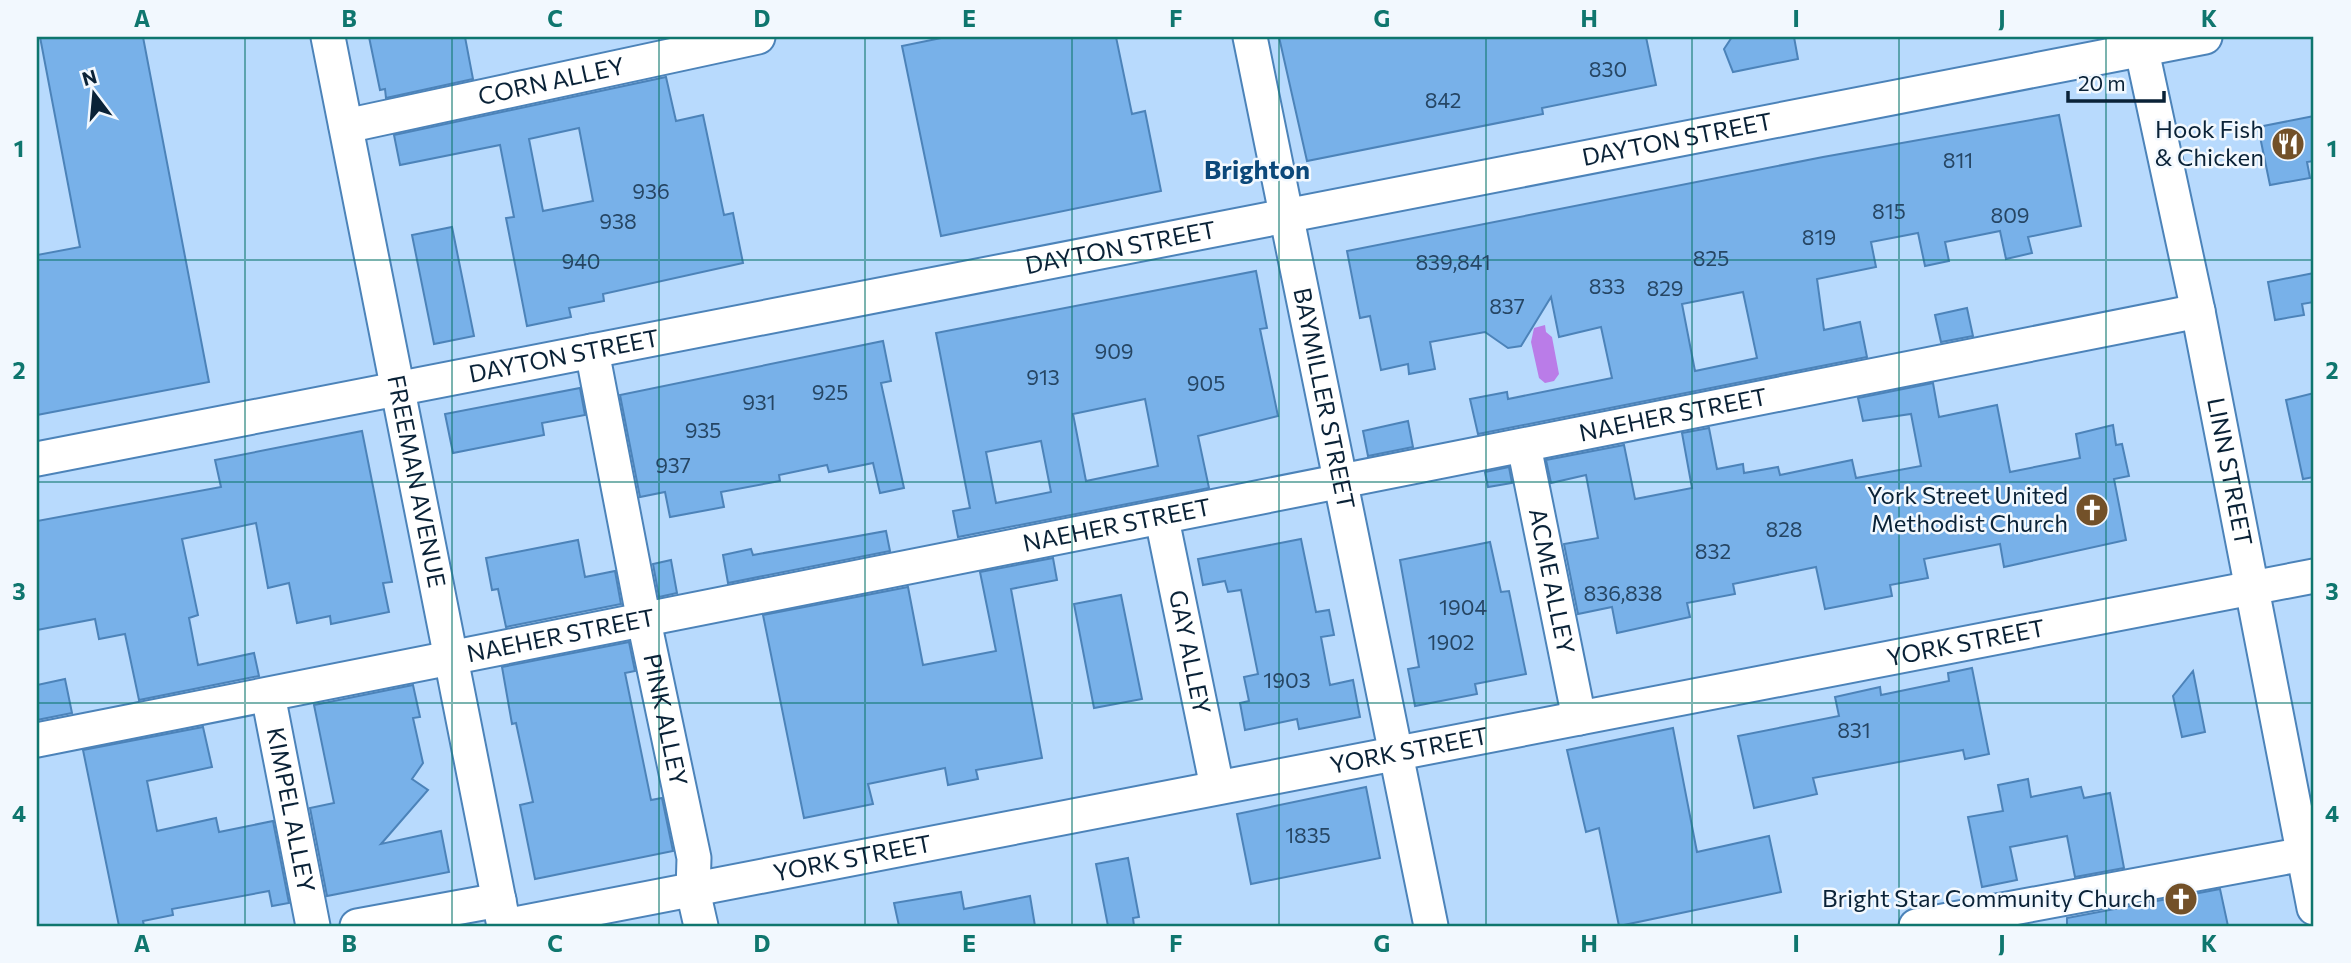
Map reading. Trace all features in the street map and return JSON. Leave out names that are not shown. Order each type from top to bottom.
[{"type":"street","name":"FREEMAN AVENUE","points":[[328,37],[400,390],[502,917]]},
{"type":"street","name":"CORN ALLEY","points":[[346,126],[758,37]]},
{"type":"street","name":"BAYMILLER STREET","points":[[1250,37],[1343,483],[1431,926]]},
{"type":"street","name":"DAYTON STREET","points":[[37,459],[1286,216],[2140,43],[2205,37]]},
{"type":"street","name":"LINN STREET","points":[[2140,43],[2197,311],[2314,908]]},
{"type":"street","name":"NAEHER STREET","points":[[37,740],[1162,519],[2197,311]]},
{"type":"street","name":"PINK ALLEY","points":[[592,351],[644,621],[695,858],[693,891],[701,926]]},
{"type":"street","name":"ACME ALLEY","points":[[1524,446],[1579,718]]},
{"type":"street","name":"GAY ALLEY","points":[[1162,519],[1217,787]]},
{"type":"street","name":"YORK STREET","points":[[357,926],[502,917],[693,891],[1217,787],[2314,576]]},
{"type":"street","name":"KIMPEL ALLEY","points":[[268,695],[313,926]]},
{"type":"street","points":[[1916,926],[2021,916],[2304,854]]},
{"type":"shaded area","points":[[1545,325],[1546,332],[1552,337],[1559,374],[1554,381],[1545,383],[1539,378],[1531,342],[1534,328]]},
{"type":"building","points":[[40,37],[143,37],[209,382],[37,415],[37,255],[80,247]]},
{"type":"building","points":[[369,37],[465,37],[473,79],[386,98],[385,89],[380,90]]},
{"type":"building","points":[[946,37],[1116,37],[1132,114],[1145,111],[1161,191],[941,236],[902,46]]},
{"type":"building","points":[[1279,37],[1646,37],[1656,85],[1542,108],[1543,114],[1307,161]]},
{"type":"building","points":[[1732,37],[1794,37],[1798,59],[1733,72],[1724,49]]},
{"type":"building","points":[[666,77],[676,121],[703,115],[724,215],[733,213],[743,263],[603,294],[604,301],[569,308],[571,317],[527,326],[506,218],[514,217],[500,145],[400,165],[394,135]],"holes":[[[579,128],[593,201],[543,211],[529,139]]]},
{"type":"building","points":[[2059,115],[2081,226],[2028,237],[2032,253],[2006,259],[2000,231],[1945,242],[1949,261],[1925,266],[1918,233],[1871,242],[1876,267],[1817,279],[1824,330],[1860,322],[1867,357],[1478,434],[1470,399],[1507,392],[1508,399],[1612,378],[1601,327],[1559,337],[1551,297],[1521,346],[1508,348],[1485,332],[1430,342],[1435,369],[1409,374],[1408,364],[1381,370],[1370,316],[1360,318],[1347,251],[1823,157]],"holes":[[[1743,292],[1757,358],[1695,371],[1682,304]]]},
{"type":"building","name":"Hook Fish & Chicken","points":[[2314,116],[2314,161],[2307,162],[2310,178],[2270,185],[2258,127]]},
{"type":"building","points":[[452,227],[474,336],[434,344],[412,235]]},
{"type":"building","points":[[1256,271],[1267,328],[1260,329],[1278,416],[1198,436],[1209,488],[958,537],[953,511],[970,508],[936,333]],"holes":[[[1145,399],[1158,466],[1086,481],[1073,414]],[[1041,441],[1051,492],[996,503],[986,452]]]},
{"type":"building","points":[[2314,273],[2314,302],[2302,304],[2304,315],[2275,320],[2268,282]]},
{"type":"building","points":[[1967,308],[1973,336],[1941,342],[1935,315]]},
{"type":"building","points":[[883,341],[891,381],[881,383],[904,488],[880,493],[873,463],[829,472],[827,465],[779,475],[780,481],[721,492],[724,507],[670,517],[665,492],[640,497],[620,395]]},
{"type":"building","points":[[1933,383],[1939,417],[1997,405],[2010,472],[2080,458],[2076,434],[2113,425],[2116,445],[2122,444],[2129,476],[2114,479],[2126,540],[2004,567],[2000,544],[1924,559],[1928,578],[1890,585],[1892,596],[1825,609],[1816,567],[1733,584],[1735,594],[1687,603],[1690,617],[1617,633],[1612,607],[1578,614],[1564,544],[1598,538],[1586,475],[1551,483],[1546,460],[1624,445],[1635,499],[1692,488],[1682,433],[1709,428],[1717,469],[1743,464],[1744,473],[1778,467],[1780,475],[1852,460],[1856,478],[1921,466],[1911,414],[1863,421],[1858,398]]},
{"type":"building","points":[[580,388],[585,415],[542,423],[544,435],[453,453],[445,414]]},
{"type":"building","points":[[2314,393],[2314,477],[2303,479],[2286,400]]},
{"type":"building","points":[[1408,421],[1413,447],[1368,456],[1363,431]]},
{"type":"building","points":[[362,431],[392,582],[383,583],[389,612],[331,624],[330,616],[297,623],[289,583],[268,588],[256,523],[182,539],[198,615],[189,618],[198,665],[254,653],[259,676],[139,700],[125,634],[99,639],[95,619],[37,630],[37,521],[221,487],[215,460]]},
{"type":"building","points":[[1509,467],[1512,483],[1488,487],[1485,472]]},
{"type":"building","points":[[886,531],[890,551],[728,583],[723,555],[751,549],[753,555]]},
{"type":"building","points":[[1301,539],[1316,612],[1329,610],[1334,635],[1321,637],[1330,685],[1353,680],[1360,717],[1299,729],[1297,719],[1245,730],[1240,703],[1249,701],[1244,677],[1258,674],[1241,590],[1228,592],[1225,581],[1203,585],[1198,559]]},
{"type":"building","points":[[578,540],[585,577],[615,571],[621,604],[506,627],[498,589],[492,590],[486,558]]},
{"type":"building","points":[[1490,542],[1501,592],[1509,591],[1526,674],[1475,684],[1477,694],[1415,706],[1408,669],[1419,667],[1400,560]]},
{"type":"building","points":[[1053,558],[1057,580],[1011,589],[1042,758],[976,770],[978,779],[948,785],[945,768],[868,784],[873,804],[804,818],[763,615],[908,587],[923,665],[996,651],[980,572]]},
{"type":"building","points":[[671,560],[677,593],[659,597],[653,564]]},
{"type":"building","points":[[1121,595],[1142,699],[1094,708],[1074,604]]},
{"type":"building","points":[[629,642],[635,671],[625,673],[651,800],[662,798],[673,851],[535,879],[520,805],[533,802],[516,723],[512,724],[502,667]]},
{"type":"building","points":[[1972,668],[1989,754],[1965,759],[1963,750],[1813,778],[1817,794],[1754,808],[1738,736],[1839,716],[1835,697],[1880,687],[1881,695],[1949,681],[1948,673]]},
{"type":"building","points":[[2193,671],[2205,732],[2182,737],[2173,696]]},
{"type":"building","points":[[65,679],[72,713],[37,720],[37,685]]},
{"type":"building","points":[[413,685],[420,717],[413,718],[423,763],[412,779],[428,790],[381,844],[441,831],[449,872],[327,896],[310,808],[334,803],[314,705]]},
{"type":"building","points":[[203,727],[212,767],[147,781],[157,831],[216,818],[219,832],[273,821],[289,903],[272,906],[269,891],[172,909],[173,915],[143,921],[144,926],[119,926],[83,750]]},
{"type":"building","points":[[1673,728],[1697,852],[1769,836],[1781,892],[1619,926],[1599,828],[1586,832],[1567,750]]},
{"type":"building","points":[[2028,779],[2031,797],[2081,787],[2084,798],[2110,793],[2124,868],[2075,877],[2067,836],[2010,847],[2017,880],[1982,887],[1968,817],[2003,811],[1998,785]]},
{"type":"building","points":[[1366,787],[1380,858],[1251,884],[1237,814]]},
{"type":"building","points":[[1128,858],[1139,917],[1133,918],[1134,926],[1108,926],[1096,864]]},
{"type":"building","name":"Bright Star Community Church","points":[[2220,889],[2228,926],[2067,926],[2067,918]]},
{"type":"building","points":[[961,892],[964,909],[1030,896],[1035,926],[899,926],[894,903]]},
{"type":"place","name":"Hook Fish & Chicken","points":[[2288,144]]},
{"type":"place","name":"York Street United Methodist Church","points":[[2092,510]]},
{"type":"place","name":"Bright Star Community Church","points":[[2181,899]]},
{"type":"district","name":"Brighton","points":[[1257,170]]}]
